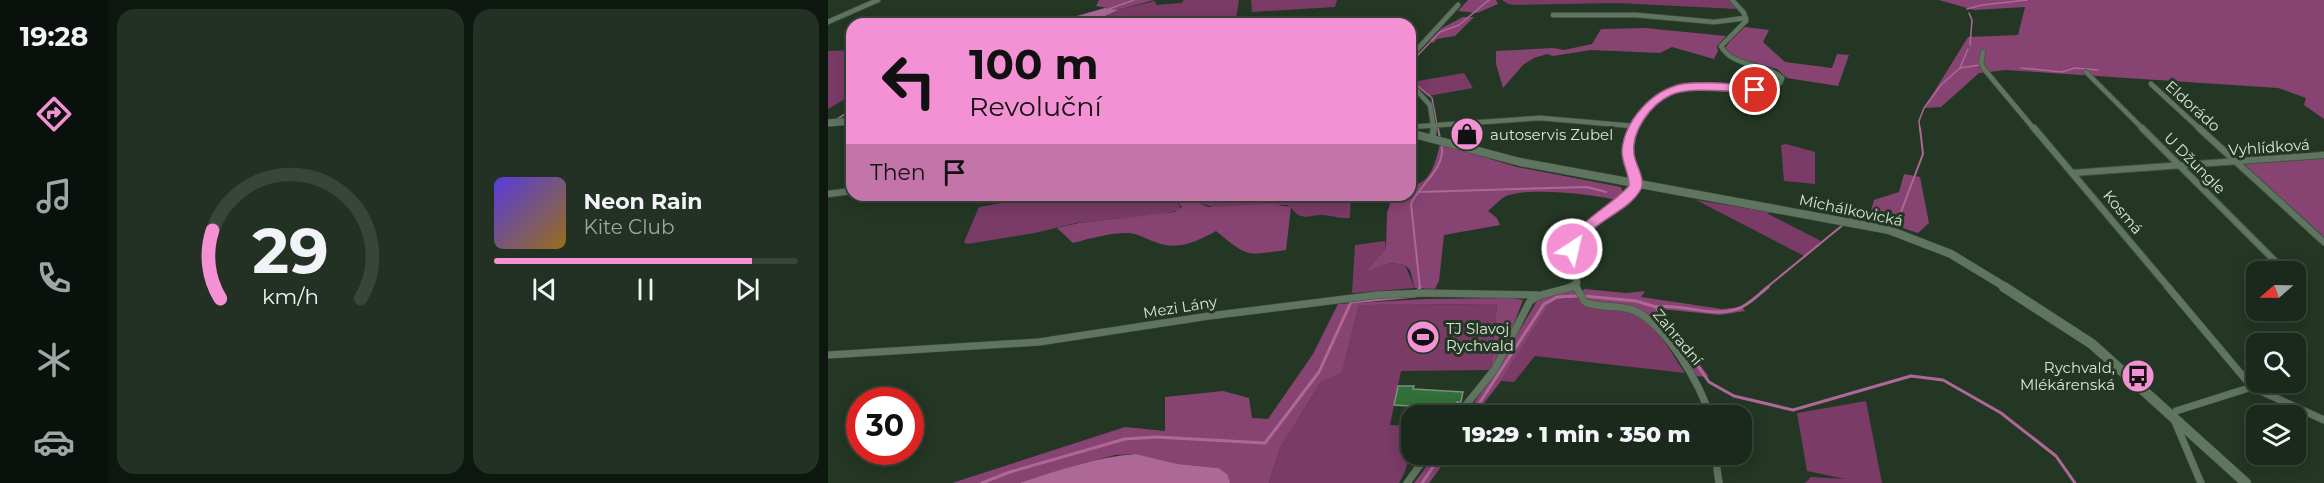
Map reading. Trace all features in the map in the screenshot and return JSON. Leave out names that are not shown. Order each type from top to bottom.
[{"type":"street","points":[[828,22],[878,0]]},
{"type":"street","points":[[1732,0],[1746,18]]},
{"type":"street","points":[[1416,51],[1458,6]]},
{"type":"street","points":[[1553,15],[1636,15],[1714,22],[1746,18]]},
{"type":"street","points":[[1578,291],[1572,249],[1578,236],[1622,202],[1635,188],[1636,183],[1627,153],[1633,126],[1651,105],[1666,93],[1674,90],[1700,86],[1767,90],[1780,83],[1782,78],[1777,72],[1761,65],[1735,59],[1721,49],[1721,46],[1744,25],[1746,18]]},
{"type":"street","name":"Kosmá","points":[[1983,52],[1981,63],[1983,69],[2246,380]]},
{"type":"street","name":"U Džungle","points":[[2086,72],[2275,261]]},
{"type":"street","name":"Eldorádo","points":[[2151,84],[2324,242]]},
{"type":"street","points":[[1416,89],[1426,98],[1432,112],[1432,138]]},
{"type":"street","points":[[1416,127],[1540,118],[1633,126]]},
{"type":"street","points":[[828,123],[846,122]]},
{"type":"street","name":"Michálkovická","points":[[1416,134],[1520,162],[1888,230],[1929,244],[1971,265],[2069,327],[2108,358],[2246,483]]},
{"type":"street","name":"Vyhlídková","points":[[2072,173],[2324,155]]},
{"type":"street","points":[[828,194],[846,192]]},
{"type":"street","name":"Mezi Lány","points":[[828,355],[1039,342],[1209,316],[1377,295],[1423,293],[1537,295],[1578,291]]},
{"type":"street","name":"Zahradní","points":[[1578,291],[1592,305],[1634,310],[1653,323],[1695,379],[1707,405]]},
{"type":"street","points":[[1467,405],[1495,369],[1530,301],[1537,295]]},
{"type":"street","points":[[2201,483],[2173,417],[2176,411],[2246,389]]},
{"type":"street","name":"Kosmá","points":[[2265,393],[2324,420]]},
{"type":"street","points":[[1407,483],[1420,465]]},
{"type":"street","points":[[1717,465],[1719,483]]},
{"type":"shaded area","points":[[1099,0],[1154,0],[1118,10],[1096,6]]},
{"type":"shaded area","points":[[1184,0],[1239,0],[1236,18],[1101,18],[1118,10],[1155,1],[1156,5],[1181,3]]},
{"type":"shaded area","points":[[1251,0],[1337,0],[1335,7],[1252,12]]},
{"type":"shaded area","points":[[1468,0],[1496,0],[1498,4],[1477,13],[1458,11]]},
{"type":"shaded area","points":[[1502,0],[1729,0],[1737,9],[1618,3],[1516,5]]},
{"type":"shaded area","points":[[1939,0],[2324,0],[2324,119],[2304,105],[2306,98],[2278,88],[2006,70],[1979,73],[1941,107],[1924,108],[1968,37],[2018,35],[2025,7],[1974,10]]},
{"type":"shaded area","points":[[1105,8],[1118,10],[1101,18],[1070,18]]},
{"type":"shaded area","points":[[1463,17],[1474,17],[1455,36],[1437,39],[1433,43],[1430,40],[1442,28]]},
{"type":"shaded area","points":[[1745,27],[1769,30],[1763,42],[1785,62],[1832,68],[1837,54],[1849,55],[1838,86],[1787,78],[1777,69],[1737,58],[1724,50]]},
{"type":"shaded area","points":[[1645,28],[1726,36],[1717,46],[1718,51],[1714,59],[1672,47],[1660,53],[1591,50],[1553,56],[1547,54],[1523,65],[1503,88],[1496,64],[1496,51],[1554,48],[1564,50],[1592,44],[1601,29]]},
{"type":"shaded area","points":[[846,50],[846,98],[828,109],[828,51]]},
{"type":"shaded area","points":[[1464,73],[1473,88],[1428,96],[1416,86],[1416,81]]},
{"type":"shaded area","points":[[1440,144],[1517,167],[1621,187],[1623,193],[1616,200],[1544,192],[1516,193],[1506,196],[1488,211],[1497,218],[1500,225],[1444,235],[1439,281],[1435,289],[1415,288],[1410,270],[1405,265],[1391,263],[1366,271],[1386,248],[1387,213],[1391,201],[1416,201],[1416,184],[1428,177]]},
{"type":"shaded area","points":[[1786,144],[1815,152],[1815,184],[1784,181],[1781,145]]},
{"type":"shaded area","points":[[2324,158],[2324,237],[2244,164]]},
{"type":"shaded area","points":[[1904,174],[1920,177],[1929,223],[1918,233],[1869,217],[1874,200],[1899,192]]},
{"type":"shaded area","points":[[1696,200],[1770,212],[1768,214],[1821,241],[1806,257]]},
{"type":"shaded area","points":[[1014,201],[1176,201],[1180,210],[1163,214],[1076,223],[1035,233],[967,244],[964,242],[979,207]]},
{"type":"shaded area","points":[[1176,201],[1198,201],[1208,207],[1270,204],[1291,207],[1286,250],[1248,252],[1241,250],[1216,231],[1194,242],[1171,246],[1128,233],[1073,243],[1057,228],[1079,223],[1175,212],[1182,207]]},
{"type":"shaded area","points":[[1198,201],[1351,201],[1350,218],[1321,215],[1303,217],[1286,205],[1213,207]]},
{"type":"shaded area","points":[[1385,241],[1386,248],[1367,270],[1391,263],[1405,265],[1415,288],[1352,293],[1355,245]]},
{"type":"shaded area","points":[[1571,289],[1579,296],[1556,300],[1549,305],[1501,381],[1483,405],[1473,405],[1537,301],[1542,297]]},
{"type":"shaded area","points":[[1584,289],[1626,293],[1645,291],[1641,297],[1722,309],[1742,307],[1745,311],[1720,315],[1660,309],[1709,377],[1696,376],[1645,315],[1591,302],[1582,293]]},
{"type":"shaded area","points":[[1579,296],[1588,307],[1621,310],[1640,316],[1662,338],[1685,373],[1535,356],[1514,382],[1501,381],[1549,305],[1556,300]]},
{"type":"shaded area","points":[[1512,298],[1523,300],[1508,339],[1491,370],[1497,304],[1359,305],[1342,372],[1321,382],[1280,448],[1269,483],[1230,483],[1217,468],[1178,464],[1136,454],[1115,455],[1019,483],[952,483],[1125,427],[1165,431],[1165,397],[1223,391],[1249,398],[1252,418],[1268,419],[1313,354],[1338,304],[1426,299]]},
{"type":"shaded area","points":[[1497,304],[1491,370],[1401,371],[1390,425],[1401,426],[1401,465],[1407,465],[1399,483],[1269,483],[1280,448],[1321,382],[1342,371],[1359,305]]},
{"type":"shaded area","points":[[1866,401],[1882,483],[1805,483],[1811,477],[1845,479],[1807,471],[1797,413]]},
{"type":"shaded area","points":[[1136,454],[1178,464],[1218,468],[1227,474],[1230,483],[1019,483],[1091,461]]},
{"type":"shaded area","points":[[1428,465],[1442,465],[1429,483],[1414,483]]},
{"type":"building","points":[[1398,386],[1463,392],[1461,402],[1457,402],[1456,405],[1394,405]]},
{"type":"waterway","points":[[1109,9],[1134,0]]},
{"type":"waterway","points":[[1416,60],[1440,32],[1459,25],[1489,0]]},
{"type":"waterway","points":[[1967,9],[2027,0]]},
{"type":"waterway","points":[[1969,13],[1972,20],[1970,45]]},
{"type":"waterway","points":[[1960,68],[1968,49]]},
{"type":"waterway","points":[[1960,68],[1980,65]]},
{"type":"waterway","points":[[1920,130],[1919,121],[1924,108],[1941,85],[1960,68]]},
{"type":"waterway","points":[[2021,68],[2062,72],[2075,68],[2098,70]]},
{"type":"waterway","points":[[1416,85],[1432,98],[1438,130]]},
{"type":"waterway","points":[[837,119],[846,114]]},
{"type":"waterway","points":[[1418,192],[1433,174],[1440,160],[1442,150],[1438,128]]},
{"type":"waterway","points":[[1848,220],[1853,216],[1896,225],[1923,154],[1920,128]]},
{"type":"waterway","points":[[1418,192],[1587,187],[1606,192]]},
{"type":"waterway","points":[[1416,196],[1418,192]]},
{"type":"waterway","points":[[1413,201],[1411,204],[1420,287]]},
{"type":"waterway","points":[[1766,288],[1844,224]]},
{"type":"waterway","points":[[1418,291],[1420,287]]},
{"type":"waterway","points":[[1656,307],[1727,311],[1745,305],[1768,287]]},
{"type":"waterway","points":[[982,483],[1010,472],[1125,439],[1156,437],[1265,443],[1319,372],[1351,302],[1416,296]]},
{"type":"waterway","points":[[1478,405],[1544,304],[1557,297],[1578,296]]},
{"type":"waterway","points":[[1584,296],[1636,301],[1656,307]]},
{"type":"waterway","points":[[1656,307],[1709,382],[1734,396],[1793,410],[1911,376],[1943,380],[2001,413],[2056,456],[2075,483]]},
{"type":"waterway","points":[[1422,483],[1434,465]]},
{"type":"place","name":"autoservis Zubel","points":[[1467,134]]},
{"type":"place","name":"TJ Slavoj Rychvald","points":[[1423,337]]},
{"type":"place","name":"Rychvald, Mlékárenská","points":[[2138,376]]},
{"type":"route","points":[[1572,249],[1578,236],[1585,229],[1622,202],[1635,188],[1636,183],[1627,153],[1630,135],[1633,126],[1651,105],[1666,93],[1683,87],[1720,86],[1755,90]]}]
